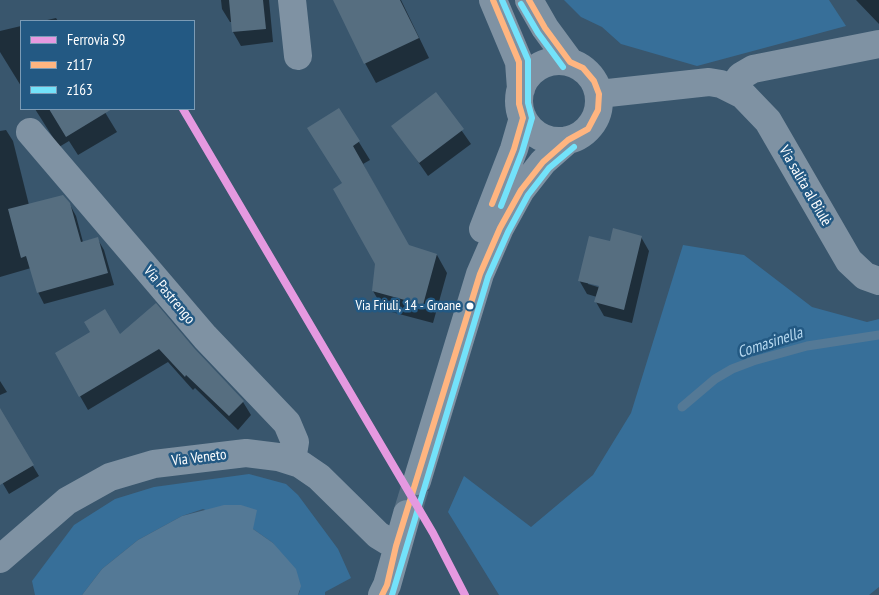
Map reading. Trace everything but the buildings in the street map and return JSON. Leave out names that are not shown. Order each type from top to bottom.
[{"type":"street","points":[[292,0],[298,56]]},
{"type":"street","points":[[493,0],[519,62],[520,104],[523,118],[532,130],[544,138],[560,141],[568,140]]},
{"type":"street","points":[[417,481],[480,274],[500,228],[521,190],[543,162],[568,140],[581,134],[592,123],[598,110],[599,94],[589,74],[570,62],[545,28],[529,0]]},
{"type":"street","points":[[732,88],[741,76],[753,69],[879,44]]},
{"type":"street","points":[[521,89],[529,74],[537,67],[558,61],[570,62]]},
{"type":"street","name":"Via salita al Biulè","points":[[599,94],[696,82],[709,82],[732,88],[750,101],[768,121],[849,262],[865,276],[879,281]]},
{"type":"street","points":[[480,274],[483,224],[509,164],[523,118]]},
{"type":"street","name":"Via Pastrengo","points":[[30,132],[205,337],[287,423],[295,442],[292,460]]},
{"type":"street","name":"Via Veneto","points":[[0,559],[67,501],[95,484],[123,472],[154,464],[233,454],[260,454],[292,460],[314,473],[373,531],[396,546]]},
{"type":"street","points":[[382,595],[387,585],[396,546],[407,514]]},
{"type":"shaded area","points":[[564,0],[829,0],[846,26],[697,66],[621,44],[602,27],[581,17]]},
{"type":"shaded area","points":[[683,245],[744,255],[812,307],[867,322],[879,319],[879,587],[869,595],[499,595],[448,512],[464,476],[531,527],[593,475],[631,413]]},
{"type":"shaded area","points":[[249,474],[286,484],[298,495],[338,549],[351,578],[325,592],[325,595],[298,595],[300,591],[273,543],[253,529],[203,509],[182,516],[138,540],[102,569],[82,595],[35,595],[32,581],[74,525],[115,499],[154,487]]},
{"type":"shaded area","points":[[224,505],[241,505],[257,510],[253,529],[273,543],[296,569],[301,586],[298,595],[82,595],[102,569],[138,540],[182,516]]},
{"type":"waterway","name":"Comasinella","points":[[682,407],[715,379],[732,369],[753,361],[807,346],[879,335]]},
{"type":"tunnel","points":[[407,514],[417,481]]},
{"type":"rail line","name":"S9","points":[[184,110],[433,533],[465,595]]},
{"type":"transit line","name":"z117","points":[[492,204],[514,149],[523,118],[519,104],[519,62],[493,0]]},
{"type":"transit line","name":"z163","points":[[501,206],[522,152],[532,118],[528,103],[528,60],[502,0]]},
{"type":"transit line","name":"z117","points":[[382,595],[387,585],[396,546],[480,274],[500,228],[521,190],[543,162],[568,140],[588,129],[598,110],[599,94],[594,81],[583,68],[570,62],[545,28],[529,0]]},
{"type":"transit line","name":"z163","points":[[521,4],[538,33],[563,67]]},
{"type":"transit line","name":"z163","points":[[392,595],[488,277],[508,232],[528,195],[549,168],[574,147]]},
{"type":"place","name":"Via Friuli, 14 - Groane","points":[[470,306]]}]
